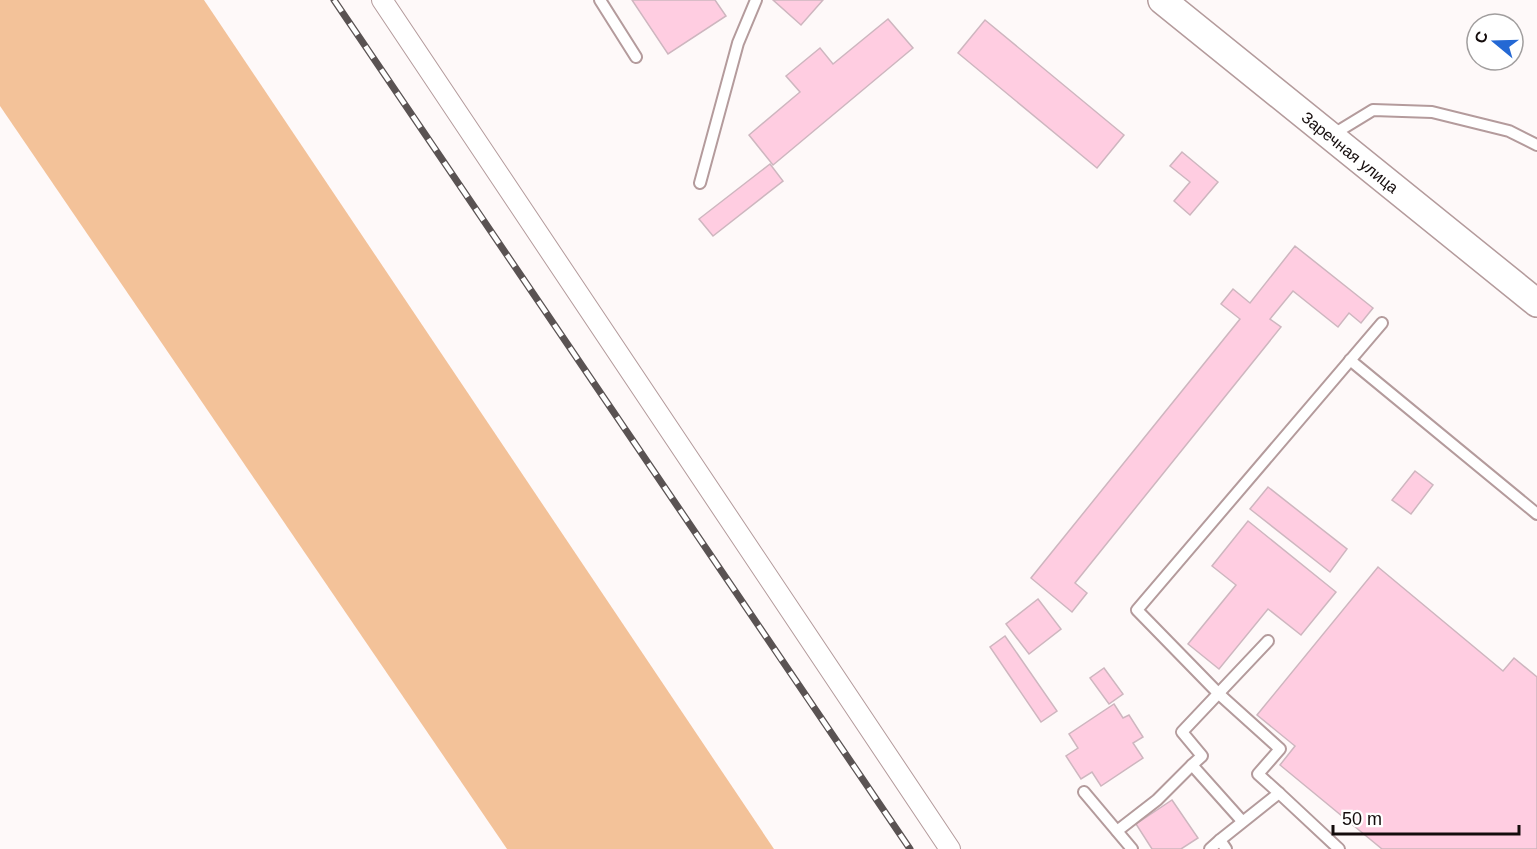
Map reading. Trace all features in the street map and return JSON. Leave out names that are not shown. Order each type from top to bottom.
[{"type":"street","points":[[382,0],[950,849]]},
{"type":"street","name":"Заречная улица","points":[[1162,0],[1537,303]]},
{"type":"lane","points":[[600,0],[636,57]]},
{"type":"lane","points":[[700,183],[738,43],[756,0]]},
{"type":"lane","points":[[1329,136],[1373,110],[1432,112],[1509,131],[1537,145]]},
{"type":"lane","points":[[1338,849],[1258,774],[1280,749],[1219,694],[1137,610],[1382,323]]},
{"type":"lane","points":[[1350,360],[1537,514]]},
{"type":"lane","points":[[1117,831],[1157,800],[1202,756],[1182,732],[1268,641]]},
{"type":"lane","points":[[1192,765],[1242,821]]},
{"type":"lane","points":[[1084,792],[1131,849]]},
{"type":"lane","points":[[1210,849],[1223,844],[1242,821],[1279,793]]},
{"type":"shaded area","points":[[0,0],[204,0],[774,849],[507,849],[0,106]]},
{"type":"building","points":[[632,0],[715,0],[726,16],[668,54]]},
{"type":"building","points":[[773,0],[823,0],[801,25]]},
{"type":"building","points":[[888,19],[913,48],[773,165],[749,135],[800,92],[786,76],[820,48],[833,64]]},
{"type":"building","points":[[985,20],[1124,135],[1097,168],[958,53]]},
{"type":"building","points":[[1182,152],[1218,182],[1190,215],[1174,201],[1190,182],[1170,166]]},
{"type":"building","points":[[770,164],[783,181],[713,236],[699,219]]},
{"type":"building","points":[[1295,246],[1373,308],[1361,323],[1349,313],[1338,327],[1293,291],[1270,319],[1281,327],[1075,583],[1087,593],[1072,612],[1031,578],[1240,319],[1221,304],[1233,289],[1250,303]]},
{"type":"building","points":[[1415,471],[1433,485],[1411,514],[1392,500]]},
{"type":"building","points":[[1268,487],[1347,549],[1330,572],[1250,509]]},
{"type":"building","points":[[1248,521],[1336,592],[1301,635],[1268,609],[1219,669],[1188,644],[1236,585],[1212,566]]},
{"type":"building","points":[[1378,567],[1503,671],[1514,658],[1537,677],[1537,849],[1382,849],[1280,765],[1295,746],[1257,715]]},
{"type":"building","points":[[1038,599],[1061,629],[1029,654],[1006,624]]},
{"type":"building","points":[[1005,636],[1057,711],[1041,722],[990,647]]},
{"type":"building","points":[[1104,668],[1123,694],[1109,704],[1090,678]]},
{"type":"building","points":[[1114,704],[1123,718],[1129,715],[1143,737],[1133,743],[1143,758],[1101,786],[1092,772],[1081,779],[1066,756],[1078,748],[1069,734]]},
{"type":"building","points":[[1172,800],[1198,838],[1181,849],[1152,849],[1136,824]]},
{"type":"railway","points":[[334,0],[910,849]]}]
